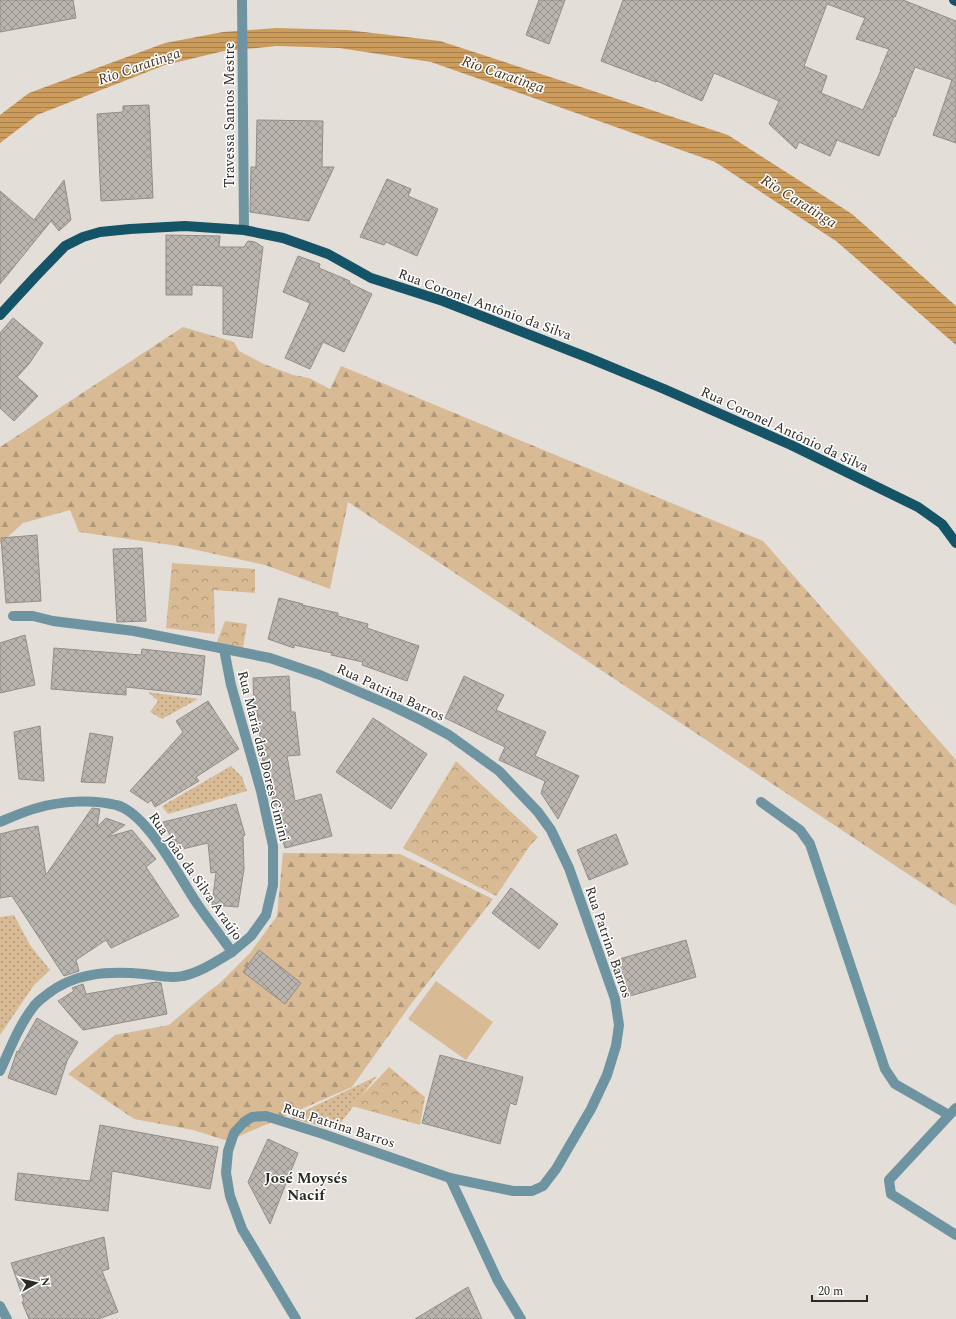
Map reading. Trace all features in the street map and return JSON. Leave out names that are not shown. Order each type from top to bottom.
[{"type":"main road","name":"Rua Coronel Antônio da Silva","points":[[0,315],[65,246],[83,237],[100,232],[177,227],[244,230],[283,238],[328,254],[371,278],[443,301],[664,389],[791,445],[918,507],[942,524],[956,543]]},
{"type":"street","name":"Travessa Santos Mestre","points":[[242,0],[244,230]]},
{"type":"street","points":[[13,616],[33,616],[53,621],[134,631],[224,649]]},
{"type":"street","name":"Rua Maria das Dores Cimini","points":[[224,649],[231,685],[261,791],[273,846],[273,885],[266,915],[251,936],[232,952]]},
{"type":"street","name":"Rua Patrina Barros","points":[[224,649],[270,658],[320,674],[423,721],[449,735],[499,771],[538,812],[551,830],[568,868],[615,999],[618,1025],[616,1046],[607,1075],[591,1109],[544,1186],[532,1191],[514,1191],[450,1178],[266,1116],[252,1117],[244,1122],[234,1133],[228,1151],[226,1173],[230,1196],[242,1229],[296,1319]]},
{"type":"street","name":"Rua João da Silva Araújo","points":[[0,822],[37,808],[53,805],[92,802],[117,805],[135,816],[153,835],[198,904],[232,952],[201,970],[182,977],[123,972],[81,977],[56,986],[34,1005],[21,1025],[0,1071]]},
{"type":"street","points":[[761,802],[800,830],[810,844],[885,1069],[895,1084],[953,1111],[889,1180],[891,1194],[956,1235]]},
{"type":"street","points":[[450,1178],[498,1281],[521,1319]]},
{"type":"street","points":[[0,1306],[7,1319]]},
{"type":"green space","points":[[183,327],[234,342],[239,351],[264,364],[293,375],[309,378],[330,389],[341,366],[763,541],[956,760],[956,906],[348,502],[330,589],[265,565],[178,546],[79,532],[70,510],[23,523],[0,544],[0,447]]},
{"type":"green space","points":[[172,563],[255,569],[255,593],[214,590],[215,634],[166,628]]},
{"type":"green space","points":[[225,621],[247,624],[242,654],[215,647]]},
{"type":"green space","points":[[148,692],[198,699],[162,719],[150,712],[158,701]]},
{"type":"green space","points":[[456,761],[538,837],[529,847],[496,896],[403,848]]},
{"type":"green space","points":[[231,766],[242,777],[247,791],[168,814],[162,806]]},
{"type":"green space","points":[[283,853],[400,854],[493,899],[411,1004],[352,1087],[228,1141],[193,1130],[134,1119],[68,1074],[115,1035],[169,1025],[219,984],[250,953],[277,916]]},
{"type":"green space","points":[[14,915],[30,945],[50,970],[34,985],[0,1035],[0,917]]},
{"type":"green space","points":[[436,981],[493,1022],[466,1060],[408,1019]]},
{"type":"green space","points":[[389,1067],[425,1097],[420,1125],[352,1106]]},
{"type":"green space","points":[[377,1076],[335,1130],[290,1118]]},
{"type":"water","name":"Rio Caratinga","points":[[276,28],[347,30],[440,41],[728,135],[852,214],[956,306],[956,345],[836,241],[715,162],[431,62],[339,48],[277,46],[224,51],[165,65],[37,115],[0,143],[0,115],[29,93],[165,43],[223,32]]},
{"type":"building","points":[[0,0],[73,0],[76,18],[0,32]]},
{"type":"building","points":[[539,0],[565,0],[549,44],[526,35]]},
{"type":"building","points":[[623,0],[903,0],[956,21],[956,143],[933,135],[952,80],[915,67],[879,156],[837,140],[830,156],[799,142],[796,149],[769,124],[779,101],[714,73],[702,101],[657,81],[656,82],[601,61]],"holes":[[[827,4],[865,18],[856,39],[889,49],[863,110],[821,93],[827,76],[804,66]]]},
{"type":"building","points":[[149,105],[153,198],[101,201],[97,114],[123,112],[123,106]]},
{"type":"building","points":[[257,120],[323,121],[322,167],[334,167],[309,221],[250,212],[251,167],[256,167]]},
{"type":"building","points":[[387,179],[411,189],[408,196],[438,209],[417,256],[386,242],[384,245],[360,237]]},
{"type":"building","points":[[64,180],[71,220],[59,231],[51,221],[0,284],[0,191],[34,220]]},
{"type":"building","points":[[166,235],[220,236],[219,247],[244,247],[248,241],[255,242],[263,247],[252,338],[223,334],[223,286],[192,285],[192,295],[166,295]]},
{"type":"building","points":[[298,256],[320,264],[319,268],[350,281],[349,283],[372,294],[344,352],[323,342],[310,369],[285,358],[310,303],[283,292]]},
{"type":"building","points":[[13,318],[43,343],[29,364],[17,377],[38,396],[14,421],[0,408],[0,333]]},
{"type":"building","points":[[37,535],[41,601],[6,603],[1,538]]},
{"type":"building","points":[[142,548],[146,621],[117,622],[113,549]]},
{"type":"building","points":[[279,598],[338,613],[338,616],[368,624],[367,628],[419,646],[407,681],[362,665],[363,662],[331,655],[332,653],[294,645],[294,648],[268,639]]},
{"type":"building","points":[[25,635],[35,685],[0,693],[0,643]]},
{"type":"building","points":[[54,648],[141,655],[142,649],[205,656],[201,695],[126,687],[126,695],[51,689]]},
{"type":"building","points":[[289,676],[291,712],[295,712],[300,755],[287,756],[295,801],[321,794],[332,836],[285,848],[269,785],[266,786],[265,781],[257,710],[254,710],[253,678]]},
{"type":"building","points":[[464,676],[504,695],[496,710],[546,732],[535,756],[579,776],[558,819],[541,793],[545,781],[499,760],[505,747],[445,718]]},
{"type":"building","points":[[208,701],[239,749],[196,777],[199,781],[155,807],[151,800],[148,803],[130,791],[183,732],[176,721]]},
{"type":"building","points":[[373,718],[427,754],[391,809],[336,772]]},
{"type":"building","points":[[40,726],[44,781],[19,779],[14,732]]},
{"type":"building","points":[[90,733],[113,737],[105,783],[81,782]]},
{"type":"building","points":[[236,804],[245,835],[243,836],[244,869],[238,907],[212,905],[216,872],[211,873],[208,843],[178,850],[163,822]]},
{"type":"building","points":[[92,808],[100,809],[97,827],[106,818],[125,825],[107,837],[132,830],[156,859],[146,867],[179,916],[111,948],[106,940],[76,960],[79,971],[64,976],[12,896],[0,898],[0,834],[38,826],[46,875]]},
{"type":"building","points":[[616,834],[628,864],[589,880],[577,850]]},
{"type":"building","points":[[511,888],[558,924],[539,949],[492,913]]},
{"type":"building","points":[[686,940],[696,977],[623,998],[612,961]]},
{"type":"building","points":[[259,950],[301,983],[285,1004],[243,972]]},
{"type":"building","points":[[156,982],[161,983],[167,1014],[83,1030],[58,1001],[74,991],[72,988],[83,984],[86,994]]},
{"type":"building","points":[[37,1018],[78,1042],[67,1061],[56,1095],[8,1078],[17,1051],[18,1052]]},
{"type":"building","points":[[440,1055],[523,1077],[516,1105],[510,1103],[500,1144],[422,1123]]},
{"type":"building","points":[[100,1125],[218,1147],[210,1189],[112,1171],[108,1211],[15,1200],[18,1173],[90,1181]]},
{"type":"building","points":[[268,1139],[298,1153],[270,1224],[248,1182]]},
{"type":"building","points":[[104,1237],[109,1269],[102,1271],[118,1312],[98,1319],[29,1319],[22,1302],[24,1301],[11,1263]]},
{"type":"building","points":[[468,1287],[482,1319],[415,1319]]},
{"type":"district","name":"José Moysés Nacif","points":[[306,1186]]}]
